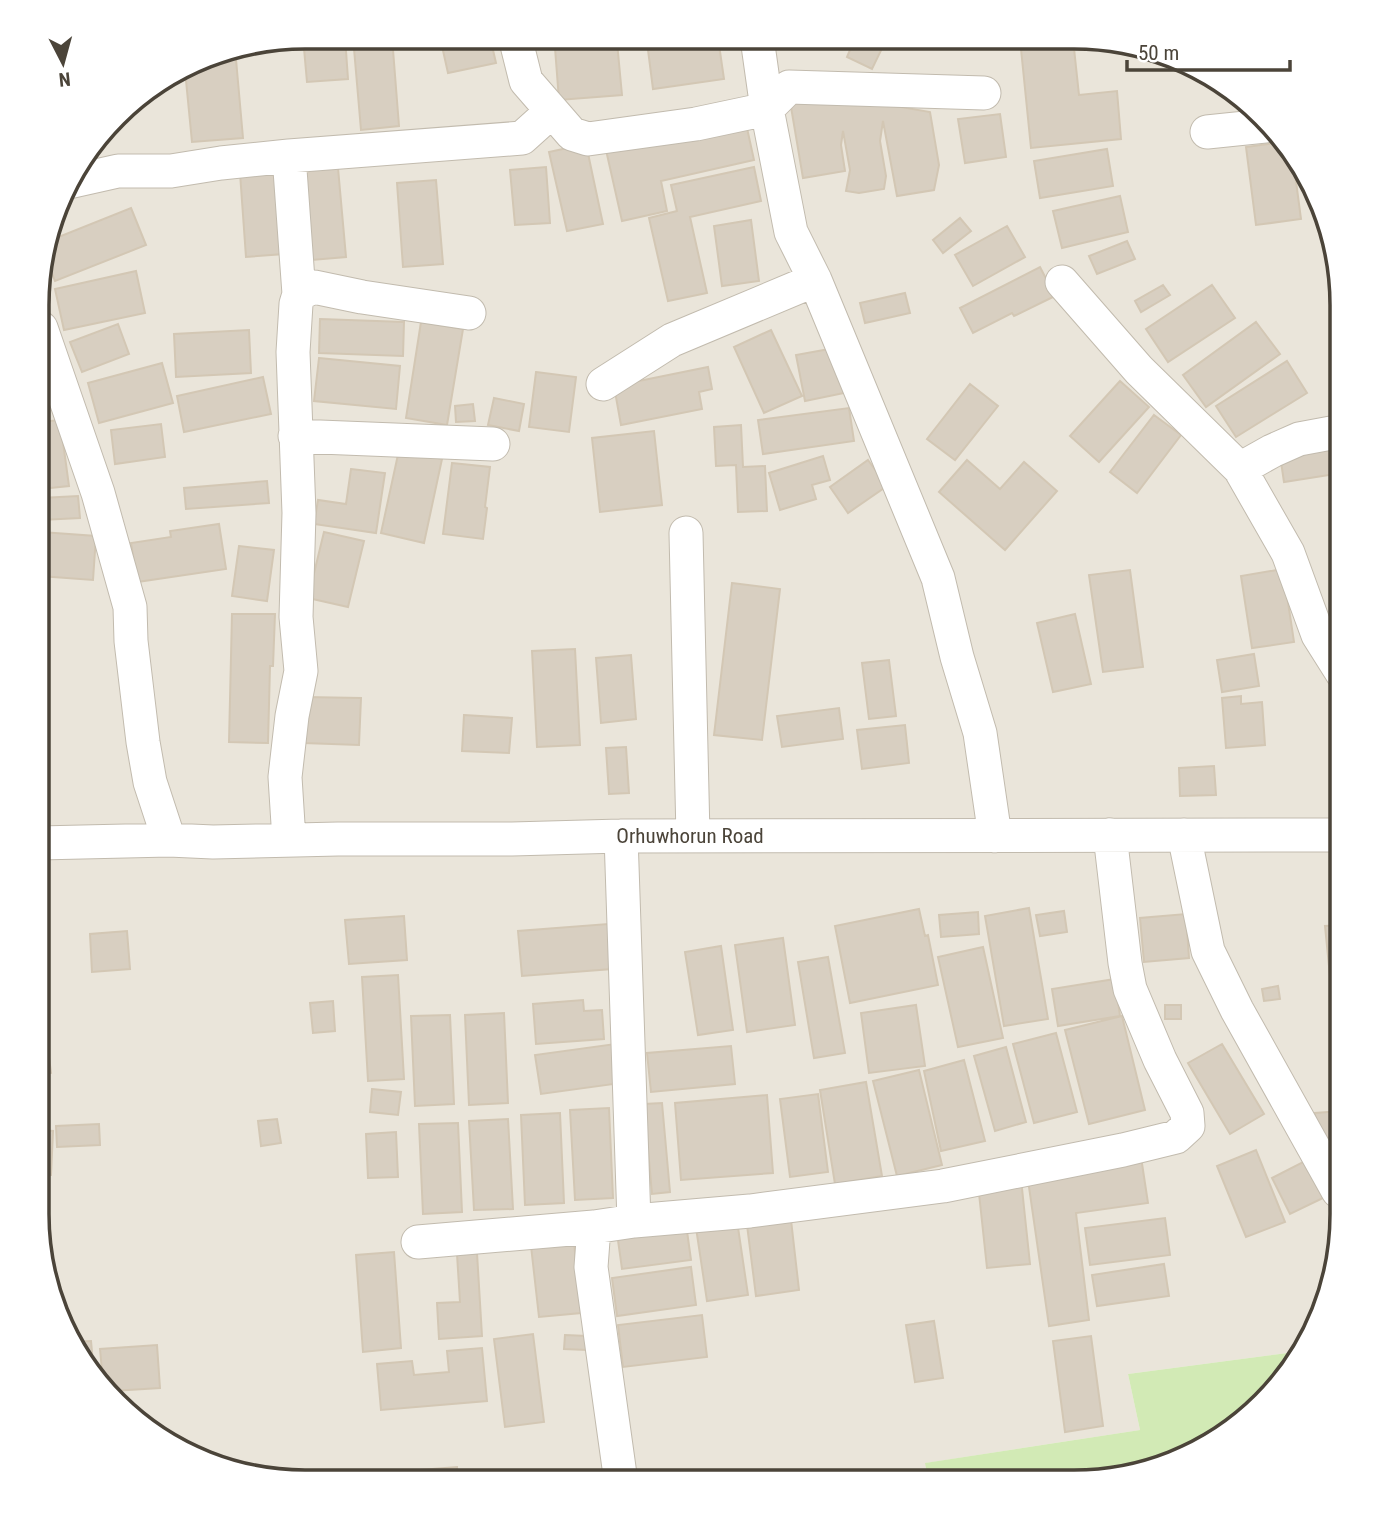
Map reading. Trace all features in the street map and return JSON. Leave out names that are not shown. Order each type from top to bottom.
[{"type":"street","points":[[518,49],[526,80],[572,134],[588,139],[696,124],[767,110],[789,86],[985,93]]},
{"type":"street","points":[[759,49],[767,110],[791,232],[815,280],[937,578],[980,733],[995,836]]},
{"type":"street","points":[[82,179],[118,171],[171,171],[289,156],[522,138],[552,111]]},
{"type":"street","points":[[1207,132],[1258,128]]},
{"type":"street","points":[[289,156],[299,294],[293,352],[299,513],[296,617],[302,671],[292,716],[285,777],[289,841]]},
{"type":"street","points":[[603,384],[672,340],[815,280]]},
{"type":"street","points":[[1062,282],[1139,370],[1240,469],[1288,553],[1318,635],[1330,654]]},
{"type":"street","points":[[299,294],[314,287],[469,313]]},
{"type":"street","points":[[49,351],[98,493],[130,607],[131,641],[145,755],[150,782],[169,840]]},
{"type":"street","points":[[1240,469],[1299,439],[1330,433]]},
{"type":"street","points":[[295,436],[493,444]]},
{"type":"street","points":[[686,533],[693,836]]},
{"type":"street","points":[[418,1242],[750,1211],[943,1186],[1176,1137],[1188,1126],[1187,1113],[1160,1060],[1130,989],[1110,835]]},
{"type":"street","points":[[1184,835],[1208,951],[1237,1010],[1330,1177]]},
{"type":"street","name":"Orhuwhorun Road","points":[[49,843],[621,836],[1330,835]]},
{"type":"street","points":[[621,836],[634,1221]]},
{"type":"street","points":[[594,1227],[591,1267],[619,1470]]},
{"type":"shaded area","points":[[305,49],[1107,51],[1172,69],[1216,92],[1255,124],[1277,149],[1296,177],[1321,239],[1328,272],[1330,305],[1330,1214],[1328,1247],[1321,1280],[1304,1327],[1289,1353],[1128,1374],[1140,1430],[926,1463],[927,1470],[272,1468],[207,1450],[163,1427],[124,1395],[102,1370],[83,1342],[58,1280],[51,1247],[49,1214],[51,272],[69,207],[92,163],[124,124],[149,102],[177,83],[239,58],[272,51]]},
{"type":"green space","points":[[1289,1353],[1255,1395],[1230,1417],[1187,1444],[1156,1456],[1124,1465],[1091,1469],[926,1470],[925,1463],[1140,1430],[1128,1374]]},
{"type":"building","points":[[304,49],[346,49],[348,79],[307,82]]},
{"type":"building","points":[[354,49],[393,49],[399,126],[361,130]]},
{"type":"building","points":[[443,49],[493,49],[496,63],[448,73]]},
{"type":"building","points":[[555,49],[618,49],[622,95],[559,100]]},
{"type":"building","points":[[720,49],[724,79],[653,89],[648,50]]},
{"type":"building","points":[[850,49],[882,49],[872,69],[847,57]]},
{"type":"building","points":[[1021,49],[1074,49],[1079,95],[1117,91],[1121,139],[1031,148]]},
{"type":"building","points":[[236,59],[243,138],[192,142],[186,78]]},
{"type":"building","points":[[855,99],[930,112],[939,165],[934,190],[897,196],[883,121],[880,141],[886,176],[884,189],[859,193],[846,191],[850,170],[843,131],[841,145],[845,171],[803,178],[792,100]]},
{"type":"building","points":[[1000,114],[1006,157],[965,163],[958,119]]},
{"type":"building","points":[[745,119],[754,160],[661,181],[667,211],[622,221],[606,150]]},
{"type":"building","points":[[1272,143],[1277,149],[1295,176],[1301,219],[1256,225],[1246,147]]},
{"type":"building","points":[[586,144],[603,224],[567,231],[549,152]]},
{"type":"building","points":[[1107,149],[1113,186],[1040,198],[1034,161]]},
{"type":"building","points":[[546,167],[550,223],[515,225],[510,170]]},
{"type":"building","points":[[754,167],[761,201],[690,217],[707,293],[668,301],[649,218],[677,211],[671,185]]},
{"type":"building","points":[[338,168],[346,257],[300,261],[293,171]]},
{"type":"building","points":[[279,171],[284,254],[246,257],[240,173]]},
{"type":"building","points":[[436,180],[443,264],[403,267],[397,183]]},
{"type":"building","points":[[1120,196],[1128,232],[1062,248],[1053,211]]},
{"type":"building","points":[[131,208],[146,245],[55,281],[51,271],[59,237]]},
{"type":"building","points":[[960,218],[971,231],[943,253],[933,240]]},
{"type":"building","points":[[751,220],[759,281],[722,286],[714,226]]},
{"type":"building","points":[[1007,226],[1025,257],[973,286],[955,255]]},
{"type":"building","points":[[1127,241],[1135,259],[1097,274],[1089,256]]},
{"type":"building","points":[[1040,267],[1055,296],[1014,316],[1012,313],[973,333],[960,308]]},
{"type":"building","points":[[136,271],[145,313],[64,330],[55,289]]},
{"type":"building","points":[[1163,285],[1170,295],[1141,312],[1135,301]]},
{"type":"building","points":[[1212,285],[1235,318],[1168,362],[1146,329]]},
{"type":"building","points":[[905,293],[910,313],[865,323],[860,303]]},
{"type":"building","points":[[320,319],[404,322],[403,356],[319,353]]},
{"type":"building","points":[[421,322],[463,329],[447,425],[406,418]]},
{"type":"building","points":[[1256,322],[1280,354],[1206,407],[1183,375]]},
{"type":"building","points":[[118,324],[129,354],[82,372],[70,342]]},
{"type":"building","points":[[249,330],[251,373],[176,377],[174,334]]},
{"type":"building","points":[[771,330],[802,396],[764,413],[734,347]]},
{"type":"building","points":[[835,348],[844,393],[805,401],[796,355]]},
{"type":"building","points":[[319,358],[400,366],[396,409],[314,401]]},
{"type":"building","points":[[1287,361],[1307,393],[1236,437],[1216,406]]},
{"type":"building","points":[[162,363],[173,403],[99,423],[88,383]]},
{"type":"building","points":[[708,367],[712,389],[699,392],[702,409],[621,425],[614,386]]},
{"type":"building","points":[[536,372],[576,377],[569,432],[529,427]]},
{"type":"building","points":[[263,377],[271,414],[184,432],[177,396]]},
{"type":"building","points":[[1120,381],[1149,407],[1099,462],[1070,436]]},
{"type":"building","points":[[970,384],[998,406],[955,460],[927,439]]},
{"type":"building","points":[[494,398],[524,404],[519,431],[488,425]]},
{"type":"building","points":[[473,404],[475,421],[456,422],[455,406]]},
{"type":"building","points":[[849,408],[854,441],[763,454],[758,420]]},
{"type":"building","points":[[1154,415],[1181,435],[1137,493],[1110,472]]},
{"type":"building","points":[[60,420],[69,486],[49,488],[49,421]]},
{"type":"building","points":[[161,424],[165,457],[115,464],[111,430]]},
{"type":"building","points":[[741,425],[743,467],[765,466],[767,511],[738,512],[736,465],[716,466],[714,427]]},
{"type":"building","points":[[654,431],[662,505],[600,512],[592,438]]},
{"type":"building","points":[[1330,440],[1330,475],[1284,482],[1279,448]]},
{"type":"building","points":[[399,450],[442,459],[424,543],[381,533]]},
{"type":"building","points":[[823,456],[830,480],[812,485],[816,499],[780,510],[769,473]]},
{"type":"building","points":[[868,460],[887,486],[848,513],[830,487]]},
{"type":"building","points":[[967,460],[1000,489],[1024,462],[1057,491],[1005,550],[939,492]]},
{"type":"building","points":[[452,463],[490,467],[483,539],[443,534]]},
{"type":"building","points":[[351,469],[385,473],[376,533],[314,524],[318,500],[346,504]]},
{"type":"building","points":[[267,481],[269,503],[186,509],[184,488]]},
{"type":"building","points":[[78,496],[80,518],[49,520],[49,498]]},
{"type":"building","points":[[219,524],[226,569],[137,582],[131,543],[171,537],[170,531]]},
{"type":"building","points":[[324,532],[364,541],[348,607],[308,598]]},
{"type":"building","points":[[49,533],[96,536],[93,580],[49,577]]},
{"type":"building","points":[[239,546],[274,550],[267,601],[232,596]]},
{"type":"building","points":[[1283,569],[1294,642],[1252,648],[1241,576]]},
{"type":"building","points":[[1130,570],[1143,667],[1103,672],[1089,575]]},
{"type":"building","points":[[732,583],[780,589],[762,740],[714,735]]},
{"type":"building","points":[[232,614],[275,614],[273,666],[270,666],[268,743],[229,742]]},
{"type":"building","points":[[1075,614],[1091,684],[1053,692],[1037,623]]},
{"type":"building","points":[[575,649],[580,745],[537,747],[532,651]]},
{"type":"building","points":[[1254,654],[1259,686],[1222,692],[1217,660]]},
{"type":"building","points":[[631,655],[636,719],[601,723],[596,658]]},
{"type":"building","points":[[889,660],[896,716],[869,719],[862,663]]},
{"type":"building","points":[[1241,696],[1241,704],[1262,702],[1265,745],[1226,748],[1222,698]]},
{"type":"building","points":[[305,697],[361,698],[359,745],[304,743]]},
{"type":"building","points":[[839,708],[843,739],[782,747],[777,716]]},
{"type":"building","points":[[464,715],[512,718],[509,753],[462,751]]},
{"type":"building","points":[[905,725],[909,763],[862,769],[857,730]]},
{"type":"building","points":[[626,747],[629,793],[609,794],[606,748]]},
{"type":"building","points":[[1214,766],[1216,795],[1180,796],[1179,768]]},
{"type":"building","points":[[1029,908],[1048,1019],[1004,1026],[985,916]]},
{"type":"building","points":[[919,909],[925,936],[928,935],[938,985],[850,1003],[835,926]]},
{"type":"building","points":[[1064,911],[1067,932],[1040,936],[1036,915]]},
{"type":"building","points":[[978,912],[979,934],[941,937],[939,915]]},
{"type":"building","points":[[1186,914],[1189,958],[1144,962],[1140,918]]},
{"type":"building","points":[[404,916],[407,960],[349,964],[345,920]]},
{"type":"building","points":[[608,924],[612,969],[522,976],[518,931]]},
{"type":"building","points":[[1325,926],[1330,926],[1330,976]]},
{"type":"building","points":[[127,931],[130,969],[92,972],[90,934]]},
{"type":"building","points":[[783,938],[795,1025],[747,1032],[735,945]]},
{"type":"building","points":[[721,946],[733,1030],[698,1035],[685,952]]},
{"type":"building","points":[[983,947],[1003,1038],[958,1047],[938,957]]},
{"type":"building","points":[[828,957],[845,1053],[814,1058],[798,962]]},
{"type":"building","points":[[398,975],[404,1079],[368,1081],[362,977]]},
{"type":"building","points":[[1115,979],[1120,1016],[1058,1026],[1052,989]]},
{"type":"building","points":[[1278,986],[1280,999],[1264,1001],[1262,989]]},
{"type":"building","points":[[583,1000],[584,1011],[602,1010],[604,1039],[536,1044],[533,1004]]},
{"type":"building","points":[[333,1001],[335,1031],[313,1033],[310,1003]]},
{"type":"building","points":[[916,1005],[925,1066],[869,1073],[861,1013]]},
{"type":"building","points":[[1165,1005],[1181,1005],[1181,1019],[1165,1019]]},
{"type":"building","points":[[504,1013],[508,1103],[469,1105],[465,1015]]},
{"type":"building","points":[[450,1015],[454,1104],[415,1106],[411,1016]]},
{"type":"building","points":[[1122,1016],[1145,1110],[1089,1124],[1065,1030]]},
{"type":"building","points":[[1056,1033],[1077,1112],[1034,1123],[1013,1044]]},
{"type":"building","points":[[615,1044],[621,1083],[541,1094],[535,1055]]},
{"type":"building","points":[[1222,1044],[1264,1114],[1230,1134],[1188,1063]]},
{"type":"building","points":[[731,1046],[735,1084],[651,1092],[647,1053]]},
{"type":"building","points":[[1006,1047],[1026,1122],[995,1131],[974,1056]]},
{"type":"building","points":[[964,1060],[985,1141],[941,1151],[924,1071]]},
{"type":"building","points":[[919,1070],[942,1165],[897,1176],[873,1081]]},
{"type":"building","points":[[866,1082],[882,1176],[835,1184],[820,1090]]},
{"type":"building","points":[[372,1089],[401,1092],[398,1115],[370,1112]]},
{"type":"building","points":[[818,1094],[828,1172],[790,1177],[780,1099]]},
{"type":"building","points":[[767,1095],[773,1173],[681,1180],[675,1103]]},
{"type":"building","points":[[662,1103],[670,1192],[652,1194],[644,1104]]},
{"type":"building","points":[[609,1108],[613,1198],[575,1200],[570,1110]]},
{"type":"building","points":[[1330,1112],[1330,1138],[1316,1139],[1315,1113]]},
{"type":"building","points":[[560,1113],[564,1203],[525,1205],[521,1115]]},
{"type":"building","points":[[277,1119],[281,1143],[261,1146],[258,1121]]},
{"type":"building","points":[[508,1119],[513,1209],[474,1210],[469,1121]]},
{"type":"building","points":[[458,1123],[462,1212],[423,1214],[419,1124]]},
{"type":"building","points":[[99,1124],[100,1145],[57,1147],[56,1126]]},
{"type":"building","points":[[49,1131],[53,1131],[49,1175]]},
{"type":"building","points":[[396,1132],[398,1177],[368,1178],[366,1134]]},
{"type":"building","points":[[1256,1150],[1285,1222],[1246,1237],[1217,1166]]},
{"type":"building","points":[[1141,1157],[1148,1203],[1076,1213],[1089,1320],[1049,1326],[1027,1173]]},
{"type":"building","points":[[1305,1161],[1323,1198],[1290,1214],[1272,1178]]},
{"type":"building","points":[[1021,1179],[1030,1264],[987,1268],[978,1184]]},
{"type":"building","points":[[790,1211],[799,1290],[756,1296],[746,1217]]},
{"type":"building","points":[[736,1214],[748,1295],[707,1301],[695,1221]]},
{"type":"building","points":[[1165,1218],[1170,1255],[1090,1265],[1085,1228]]},
{"type":"building","points":[[686,1224],[691,1260],[622,1269],[617,1233]]},
{"type":"building","points":[[573,1232],[581,1313],[539,1317],[530,1237]]},
{"type":"building","points":[[394,1252],[401,1348],[363,1352],[356,1255]]},
{"type":"building","points":[[477,1253],[482,1336],[439,1339],[437,1303],[460,1302],[457,1254]]},
{"type":"building","points":[[1164,1264],[1169,1296],[1097,1306],[1092,1275]]},
{"type":"building","points":[[691,1267],[696,1305],[617,1316],[612,1278]]},
{"type":"building","points":[[702,1315],[707,1357],[623,1367],[618,1325]]},
{"type":"building","points":[[934,1321],[943,1378],[915,1382],[906,1325]]},
{"type":"building","points":[[533,1334],[544,1422],[505,1427],[494,1339]]},
{"type":"building","points":[[565,1335],[587,1336],[587,1350],[564,1349]]},
{"type":"building","points":[[1091,1336],[1103,1426],[1065,1432],[1053,1341]]},
{"type":"building","points":[[91,1341],[92,1357],[83,1342]]},
{"type":"building","points":[[157,1345],[160,1388],[120,1391],[102,1370],[100,1349]]},
{"type":"building","points":[[482,1348],[487,1401],[381,1410],[377,1364],[412,1361],[414,1375],[449,1372],[447,1351]]},
{"type":"building","points":[[457,1467],[457,1470],[419,1470]]}]
